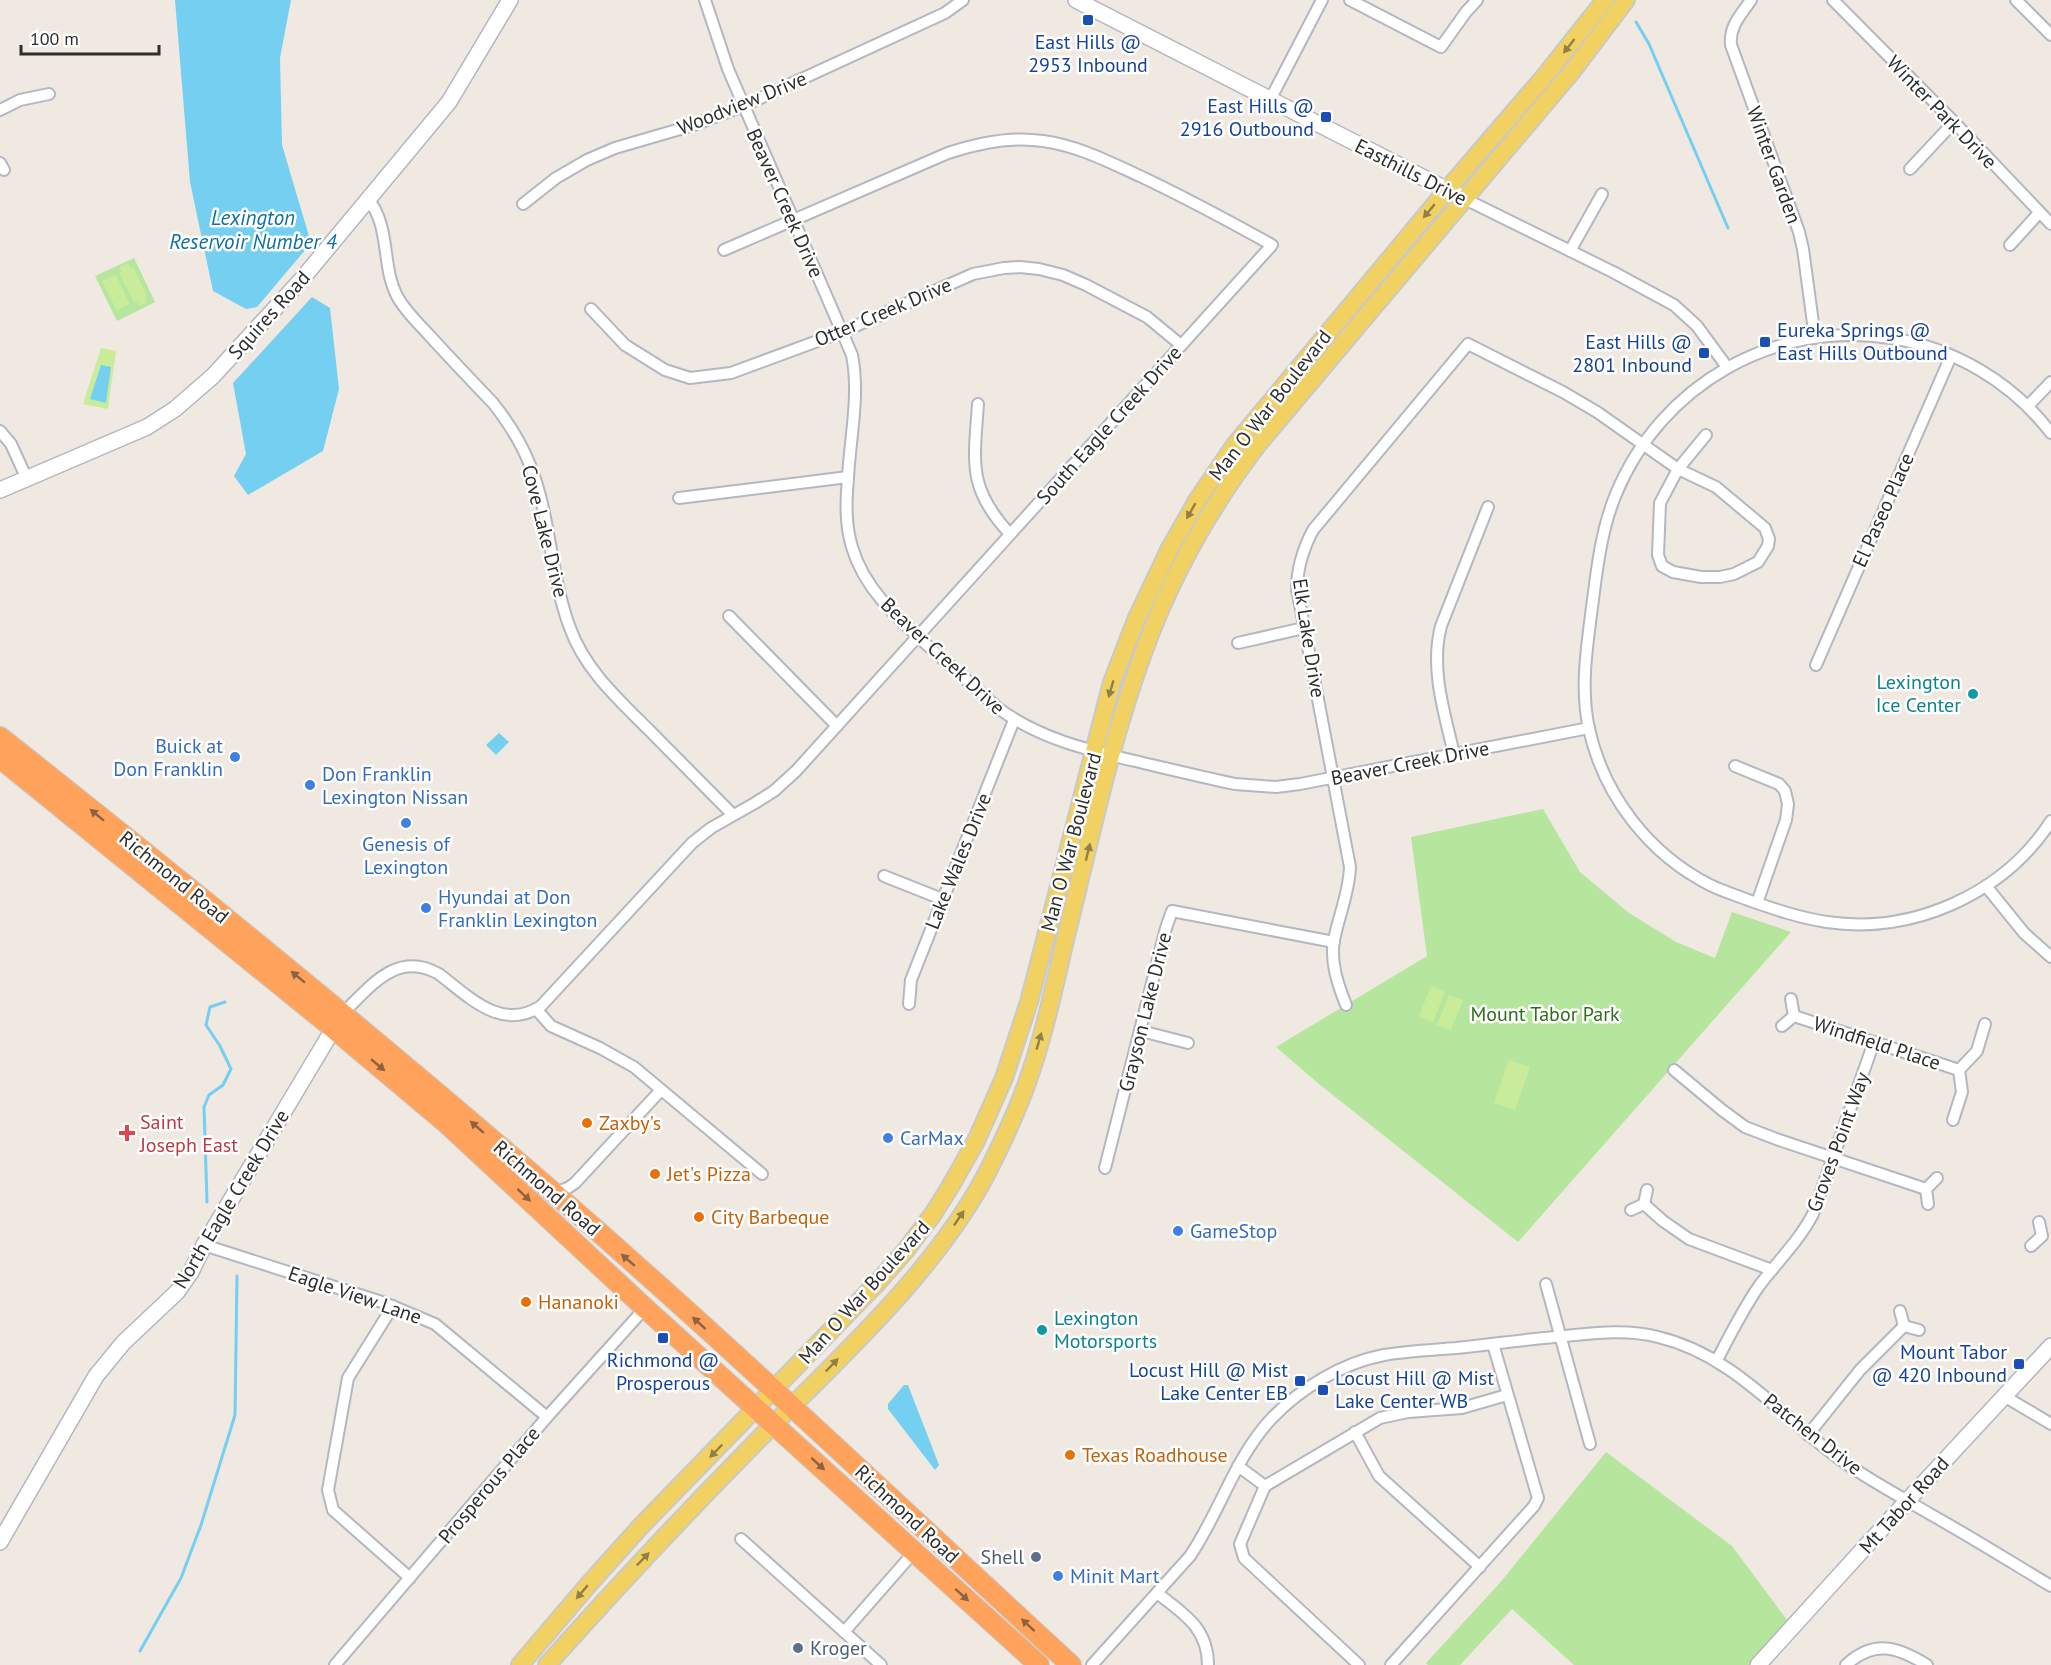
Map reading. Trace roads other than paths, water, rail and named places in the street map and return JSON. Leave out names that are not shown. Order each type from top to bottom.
[{"type":"highway","name":"Richmond Road","points":[[0,737],[338,1021],[645,1308],[1039,1665]]},
{"type":"highway","name":"Richmond Road","points":[[0,758],[548,1188],[792,1407],[1071,1665]]},
{"type":"main road","name":"Man O War Boulevard","points":[[520,1665],[640,1527],[878,1282],[933,1214],[972,1149],[1004,1078],[1020,1032],[1112,682],[1136,620],[1169,550],[1198,500],[1234,446],[1282,386],[1544,77],[1605,0]]},
{"type":"main road","name":"Man O War Boulevard","points":[[547,1665],[632,1571],[913,1279],[962,1215],[989,1170],[1028,1080],[1119,726],[1146,644],[1183,562],[1216,504],[1273,426],[1573,70],[1626,0]]},
{"type":"street","name":"Squires Road","points":[[0,490],[147,427],[183,402],[213,376],[254,334],[449,102],[510,0]]},
{"type":"street","name":"Beaver Creek Drive","points":[[705,0],[743,106],[852,355],[855,380],[847,518],[855,557],[873,590],[890,609],[918,637],[1014,720],[1044,735],[1112,756],[1256,787],[1300,784],[1589,728]]},
{"type":"street","name":"Woodview Drive","points":[[523,204],[556,178],[587,160],[615,148],[694,125],[743,106],[945,13],[963,0]]},
{"type":"street","name":"Easthills Drive","points":[[1076,0],[1102,6],[1270,100],[1674,305],[1697,326],[1727,367]]},
{"type":"street","points":[[1270,100],[1322,0]]},
{"type":"street","points":[[1350,0],[1441,47],[1477,0]]},
{"type":"street","name":"Winter Garden","points":[[1751,0],[1732,28],[1731,45],[1799,232],[1815,338]]},
{"type":"street","name":"Winter Park Drive","points":[[1833,0],[2051,224]]},
{"type":"street","points":[[2016,0],[2051,35]]},
{"type":"street","points":[[0,110],[20,100],[49,94]]},
{"type":"street","points":[[1910,169],[1954,122]]},
{"type":"street","name":"South Eagle Creek Drive","points":[[338,1021],[385,975],[403,966],[412,965],[431,969],[490,1011],[504,1015],[521,1015],[537,1009],[552,996],[692,843],[711,828],[781,785],[1272,245],[1165,188],[1091,153],[1041,141],[996,141],[973,144],[907,169],[724,250]]},
{"type":"street","points":[[1570,251],[1602,194]]},
{"type":"street","name":"Cove Lake Drive","points":[[368,199],[380,220],[388,274],[398,297],[418,323],[503,416],[523,448],[538,487],[561,602],[579,648],[609,689],[733,815]]},
{"type":"street","points":[[2010,245],[2039,213]]},
{"type":"street","name":"Otter Creek Drive","points":[[591,309],[625,345],[665,370],[690,378],[731,373],[842,332],[973,274],[1020,267],[1063,275],[1086,285],[1147,317],[1181,345]]},
{"type":"street","points":[[2051,433],[2028,406],[1984,372],[1951,356],[1913,343],[1853,335],[1815,338],[1768,350],[1727,367],[1677,404],[1642,444],[1615,495],[1602,540],[1586,662],[1585,690],[1589,728],[1609,785],[1630,818],[1667,858],[1712,886],[1757,903],[1819,921],[1849,924],[1879,923],[1911,918],[1943,909],[1986,886],[2023,856],[2051,821]]},
{"type":"street","name":"Elk Lake Drive","points":[[1346,1005],[1335,972],[1334,942],[1348,893],[1350,867],[1304,628],[1297,579],[1301,556],[1313,530],[1468,344],[1563,392],[1597,412],[1642,444]]},
{"type":"street","name":"El Paseo Place","points":[[1816,665],[1951,356]]},
{"type":"street","points":[[2028,406],[2051,382]]},
{"type":"street","points":[[978,404],[976,477],[989,509],[1010,534]]},
{"type":"street","points":[[0,431],[11,444],[26,477]]},
{"type":"street","points":[[1642,444],[1678,469],[1716,487],[1765,528],[1769,539],[1768,546],[1758,562],[1734,574],[1720,577],[1701,577],[1673,572],[1662,566],[1658,555],[1660,503],[1678,469],[1706,435]]},
{"type":"street","points":[[679,498],[848,477]]},
{"type":"street","points":[[1454,754],[1437,673],[1437,640],[1488,507]]},
{"type":"street","points":[[729,616],[837,726]]},
{"type":"street","points":[[1238,643],[1304,628]]},
{"type":"street","name":"Lake Wales Drive","points":[[909,1005],[911,980],[1014,720]]},
{"type":"street","points":[[1735,766],[1779,784],[1785,791],[1788,804],[1786,820],[1757,903]]},
{"type":"street","points":[[884,876],[942,898]]},
{"type":"street","points":[[1986,886],[2024,933],[2051,957]]},
{"type":"street","name":"Grayson Lake Drive","points":[[1105,1168],[1172,911],[1334,942]]},
{"type":"street","name":"Windfield Place","points":[[1791,999],[1794,1016]]},
{"type":"street","points":[[537,1009],[551,1026],[634,1067],[762,1174]]},
{"type":"street","name":"Windfield Place","points":[[1782,1026],[1794,1016]]},
{"type":"street","name":"Windfield Place","points":[[1794,1016],[1959,1070]]},
{"type":"street","name":"North Eagle Creek Drive","points":[[0,1542],[96,1376],[123,1343],[177,1292],[191,1272],[204,1245],[338,1021]]},
{"type":"street","name":"Windfield Place","points":[[1959,1070],[1977,1051],[1985,1024]]},
{"type":"street","points":[[1141,1031],[1188,1043]]},
{"type":"street","name":"Groves Point Way","points":[[1717,1360],[1745,1308],[1809,1221],[1874,1042]]},
{"type":"street","points":[[1674,1070],[1745,1127],[1926,1189]]},
{"type":"street","name":"Windfield Place","points":[[1953,1120],[1962,1092],[1959,1070]]},
{"type":"street","points":[[548,1188],[555,1192],[569,1188],[576,1183],[661,1090]]},
{"type":"street","points":[[1926,1189],[1937,1178]]},
{"type":"street","points":[[576,1183],[573,1192],[574,1206],[580,1216]]},
{"type":"street","points":[[1926,1189],[1928,1204]]},
{"type":"street","points":[[1644,1204],[1647,1190]]},
{"type":"street","points":[[1644,1204],[1689,1239],[1772,1270]]},
{"type":"street","points":[[1631,1210],[1644,1204]]},
{"type":"street","points":[[2031,1246],[2047,1237],[2039,1222]]},
{"type":"street","name":"Eagle View Lane","points":[[204,1245],[393,1306],[435,1324],[547,1418]]},
{"type":"street","points":[[1546,1284],[1590,1444]]},
{"type":"street","points":[[393,1306],[348,1378],[328,1490],[333,1510],[410,1578]]},
{"type":"street","name":"Prosperous Place","points":[[335,1665],[547,1418],[645,1308]]},
{"type":"street","points":[[1900,1311],[1904,1326]]},
{"type":"street","points":[[1904,1326],[1919,1330]]},
{"type":"street","points":[[1808,1435],[1860,1370],[1904,1326]]},
{"type":"street","name":"Patchen Drive","points":[[1092,1665],[1190,1556],[1252,1444],[1271,1419],[1297,1395],[1330,1375],[1365,1360],[1384,1355],[1559,1336],[1618,1332],[1656,1336],[1688,1346],[1717,1360],[1747,1381],[1808,1435],[1844,1462],[2051,1586]]},
{"type":"street","points":[[1392,1665],[1534,1506],[1538,1498],[1493,1344]]},
{"type":"street","name":"Mt Tabor Road","points":[[1758,1665],[2051,1346]]},
{"type":"street","points":[[1359,1665],[1245,1558],[1240,1544],[1265,1486],[1380,1418],[1408,1412],[1462,1408],[1508,1395]]},
{"type":"street","points":[[2004,1396],[2051,1424]]},
{"type":"street","points":[[1355,1432],[1379,1476],[1480,1567]]},
{"type":"street","points":[[1238,1466],[1265,1486]]},
{"type":"street","points":[[741,1539],[881,1665]]},
{"type":"street","points":[[844,1632],[914,1552]]},
{"type":"street","points":[[1157,1593],[1198,1628],[1208,1651],[1208,1665]]},
{"type":"street","points":[[1846,1665],[1856,1656],[1878,1648],[1901,1651],[1927,1665]]},
{"type":"water","name":"Lexington Reservoir Number 4","points":[[175,0],[291,0],[280,58],[282,145],[311,243],[257,307],[246,309],[213,291],[190,182]]},
{"type":"water","name":"Lexington Reservoir Number 4","points":[[312,297],[330,308],[339,389],[323,451],[248,495],[234,476],[246,454],[233,383]]},
{"type":"water","points":[[101,365],[111,367],[106,403],[90,399]]},
{"type":"water","points":[[499,733],[509,742],[496,755],[486,745]]},
{"type":"water","points":[[904,1385],[908,1385],[939,1465],[935,1470],[888,1409],[888,1404]]},
{"type":"waterway","points":[[1636,22],[1649,44],[1728,228]]},
{"type":"waterway","points":[[207,1202],[204,1107],[209,1095],[223,1085],[231,1069],[206,1025],[210,1007],[225,1002]]},
{"type":"waterway","points":[[140,1651],[181,1578],[201,1525],[235,1415],[237,1276]]},
{"type":"place","name":"East Hills @ 2953 Inbound","points":[[1088,20]]},
{"type":"place","name":"East Hills @ 2916 Outbound","points":[[1326,117]]},
{"type":"place","name":"Eureka Springs @ East Hills Outbound","points":[[1765,342]]},
{"type":"place","name":"East Hills @ 2801 Inbound","points":[[1704,353]]},
{"type":"place","name":"Lexington Ice Center","points":[[1973,694]]},
{"type":"place","name":"Buick at Don Franklin","points":[[235,757]]},
{"type":"place","name":"Don Franklin Lexington Nissan","points":[[310,785]]},
{"type":"place","name":"Genesis of Lexington","points":[[406,823]]},
{"type":"place","name":"Hyundai at Don Franklin Lexington","points":[[426,908]]},
{"type":"place","name":"Zaxby's","points":[[587,1123]]},
{"type":"place","name":"Saint Joseph East","points":[[127,1133]]},
{"type":"place","name":"CarMax","points":[[888,1138]]},
{"type":"place","name":"Jet's Pizza","points":[[655,1174]]},
{"type":"place","name":"City Barbeque","points":[[699,1217]]},
{"type":"place","name":"GameStop","points":[[1178,1231]]},
{"type":"place","name":"Hananoki","points":[[526,1302]]},
{"type":"place","name":"Lexington Motorsports","points":[[1042,1330]]},
{"type":"place","name":"Richmond @ Prosperous","points":[[663,1338]]},
{"type":"place","name":"Mount Tabor @ 420 Inbound","points":[[2019,1364]]},
{"type":"place","name":"Locust Hill @ Mist Lake Center EB","points":[[1300,1381]]},
{"type":"place","name":"Locust Hill @ Mist Lake Center WB","points":[[1323,1390]]},
{"type":"place","name":"Texas Roadhouse","points":[[1070,1455]]},
{"type":"place","name":"Shell","points":[[1036,1557]]},
{"type":"place","name":"Minit Mart","points":[[1058,1576]]},
{"type":"place","name":"Kroger","points":[[798,1648]]},
{"type":"park label","name":"Mount Tabor Park","points":[[1545,1014]]}]
